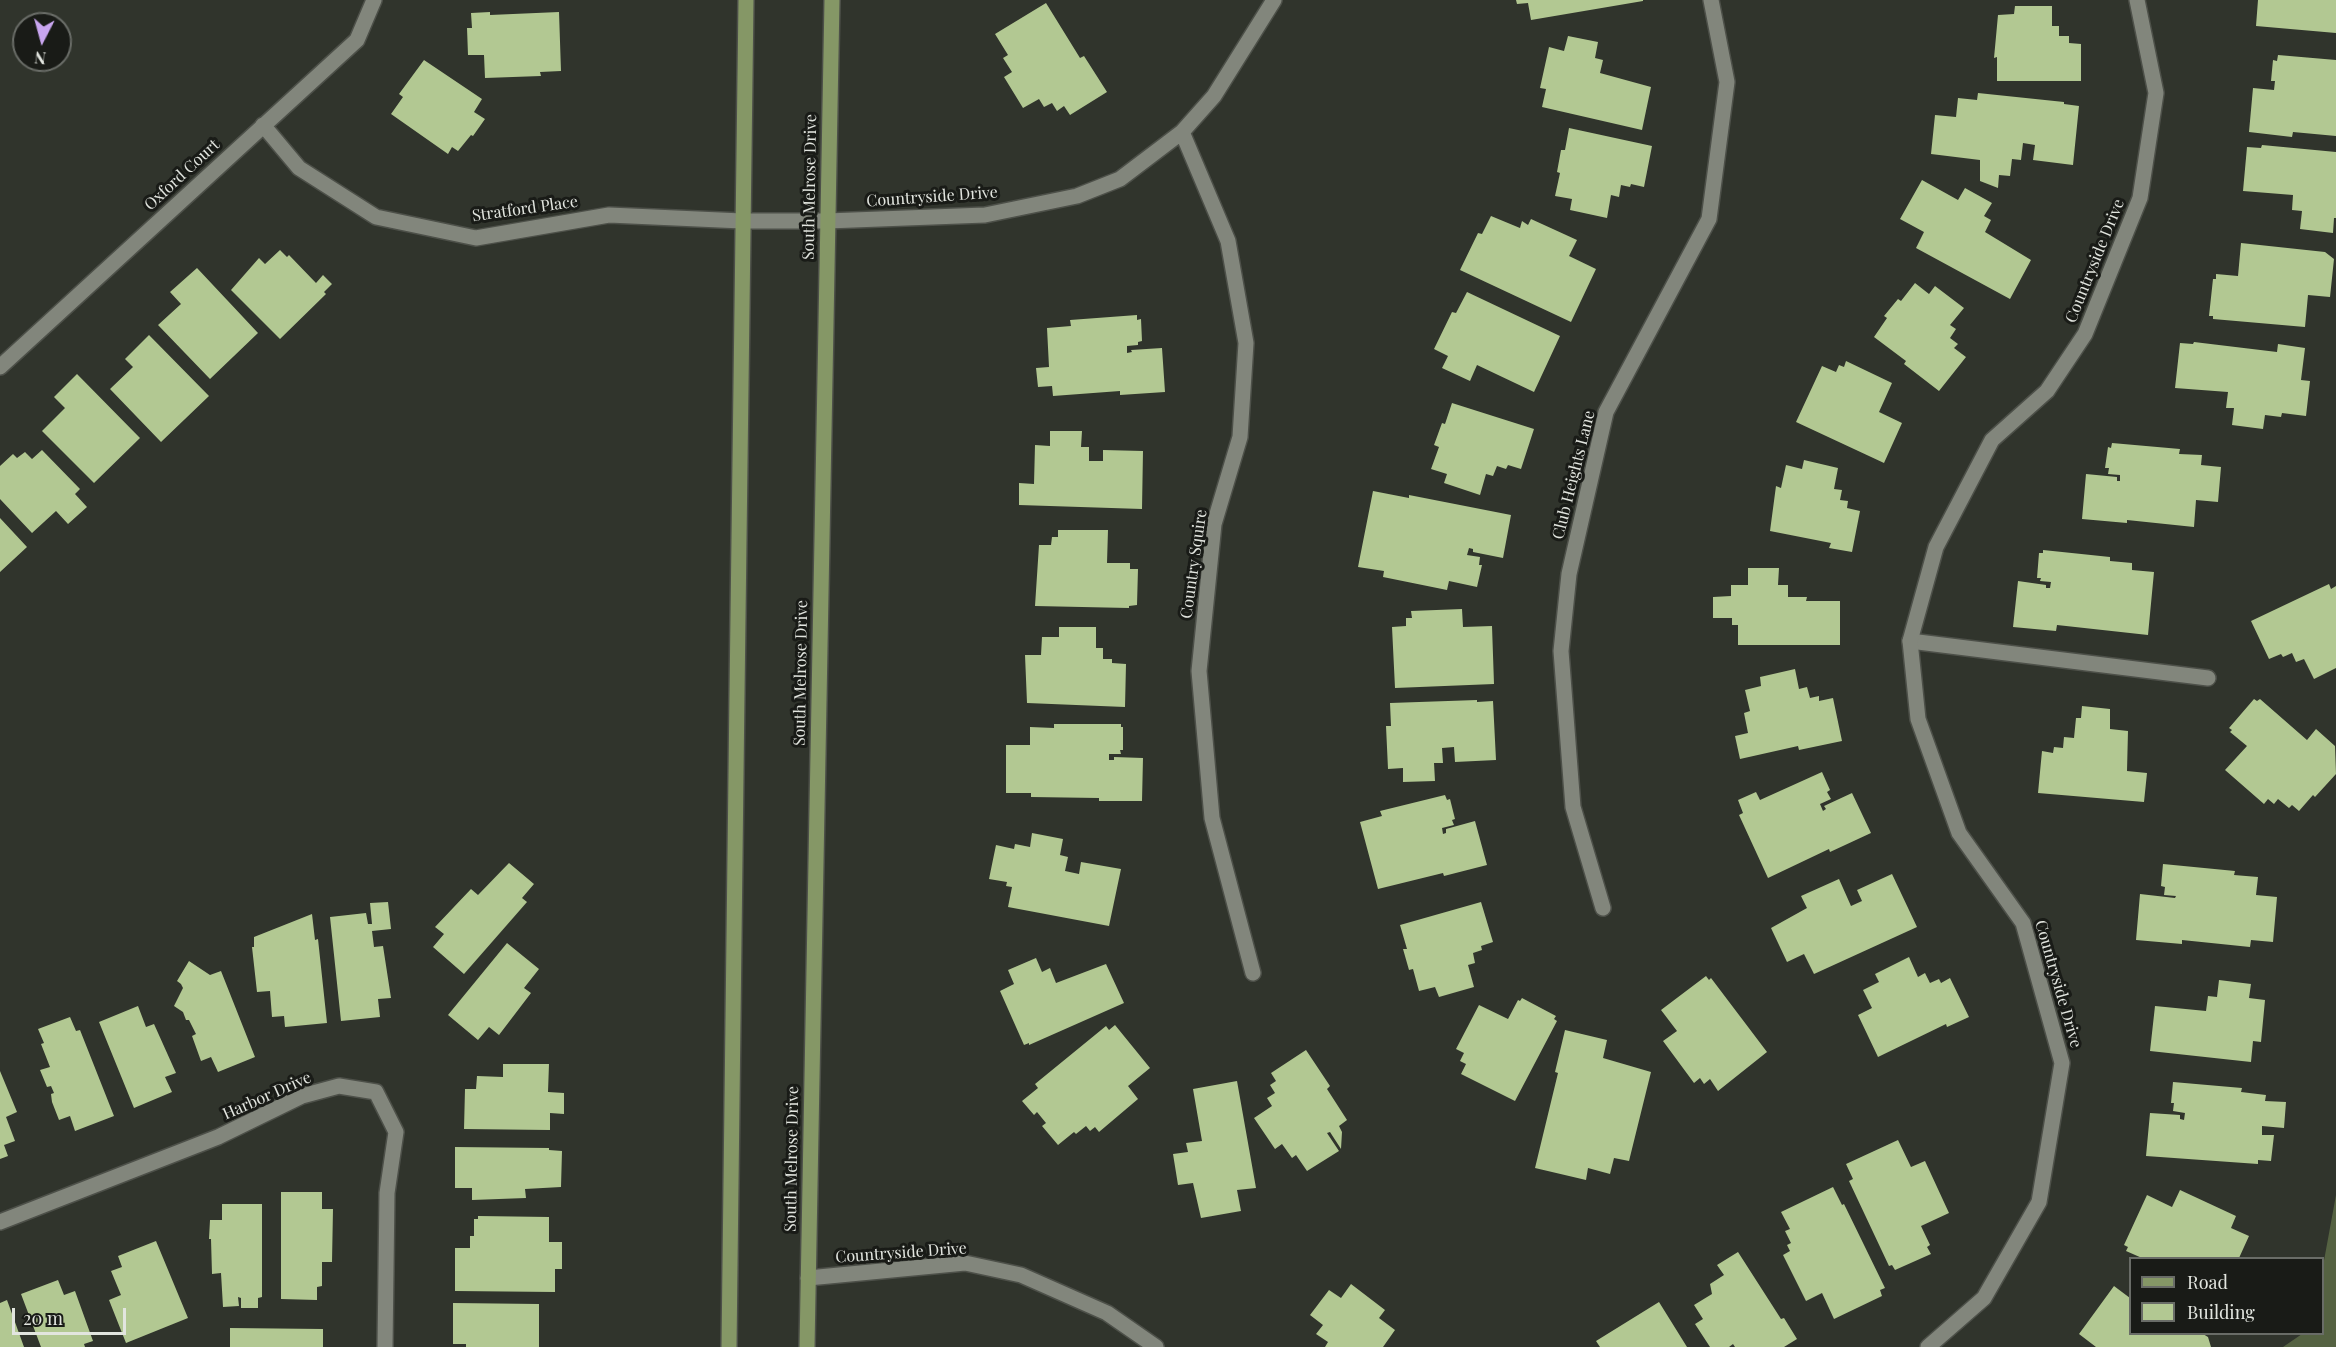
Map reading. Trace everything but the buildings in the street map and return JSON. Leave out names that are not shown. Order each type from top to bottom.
[{"type":"main road","points":[[729,1347],[746,0]]},
{"type":"main road","name":"South Melrose Drive","points":[[807,1347],[832,0]]},
{"type":"street","name":"Oxford Court","points":[[0,367],[357,40],[374,0]]},
{"type":"street","name":"Countryside Drive","points":[[827,221],[985,215],[1077,196],[1120,178],[1182,132],[1214,96],[1274,0]]},
{"type":"street","name":"Club Heights Lane","points":[[1604,908],[1573,807],[1561,651],[1569,574],[1606,412],[1709,219],[1727,82],[1711,0]]},
{"type":"street","name":"Countryside Drive","points":[[1928,1347],[1984,1298],[2039,1202],[2062,1063],[2023,923],[1959,833],[1921,730],[1910,641],[1936,547],[1992,440],[2046,391],[2085,333],[2140,198],[2156,93],[2137,0]]},
{"type":"street","name":"Stratford Place","points":[[262,125],[299,168],[376,217],[476,238],[609,215],[742,221],[827,221]]},
{"type":"street","name":"Country Squire","points":[[1182,132],[1228,241],[1246,343],[1240,437],[1214,524],[1199,670],[1212,818],[1253,973]]},
{"type":"street","points":[[1910,641],[2208,678]]},
{"type":"street","name":"Harbor Drive","points":[[0,1222],[218,1137],[302,1096],[339,1086],[376,1092],[396,1132],[387,1193],[385,1347]]},
{"type":"street","name":"Countryside Drive","points":[[808,1278],[965,1263],[1021,1275],[1107,1313],[1156,1347]]},
{"type":"green space","points":[[2336,1195],[2336,1347],[2283,1347],[2301,1335],[2324,1335],[2324,1261]]}]
